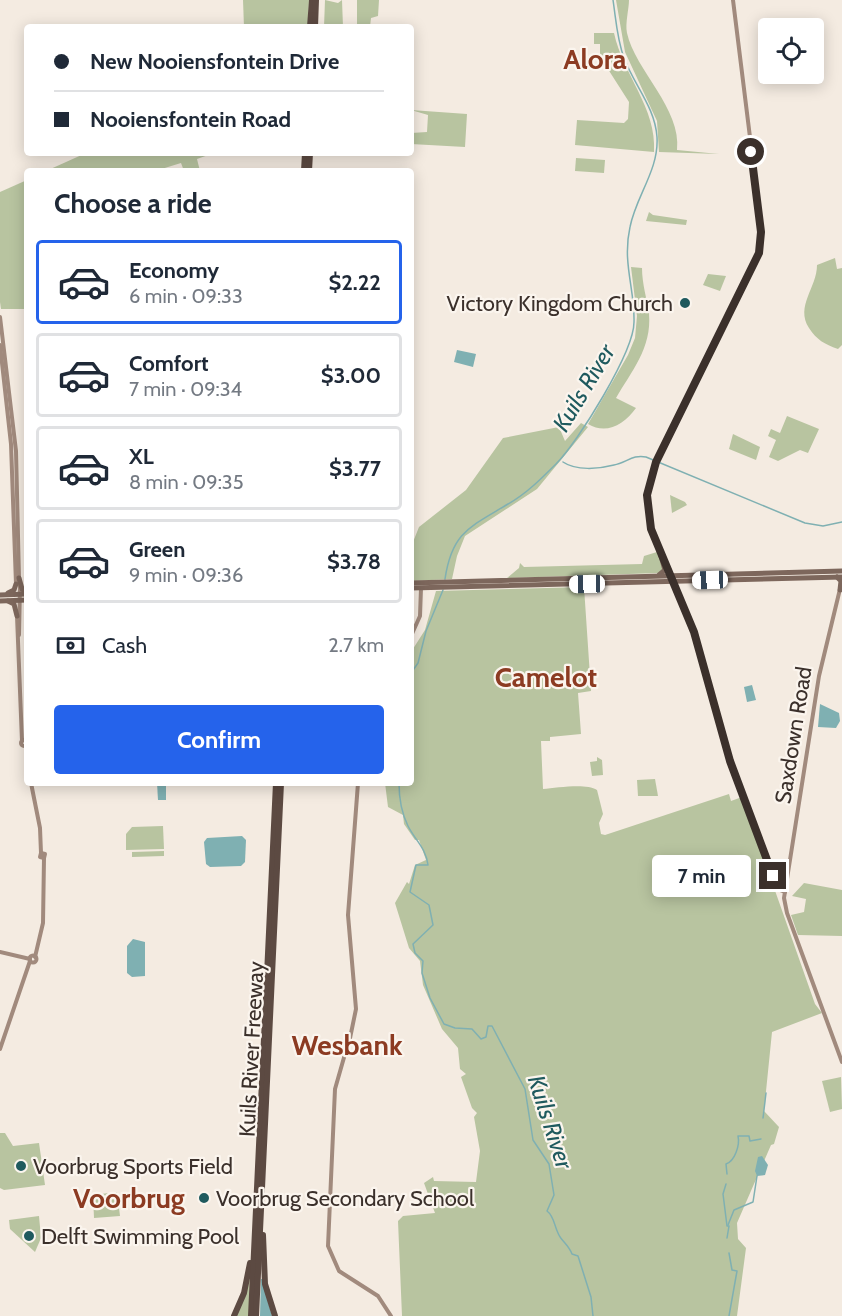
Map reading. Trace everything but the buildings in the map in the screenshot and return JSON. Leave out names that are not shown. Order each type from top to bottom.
[{"type":"highway","points":[[310,24],[314,0]]},
{"type":"highway","points":[[314,0],[315,24]]},
{"type":"highway","name":"Kuils River Freeway","points":[[256,1316],[278,786]]},
{"type":"highway","points":[[234,1316],[248,1281],[259,1203]]},
{"type":"highway","points":[[259,1203],[264,1278],[275,1316]]},
{"type":"highway","name":"Kuils River Freeway","points":[[251,1316],[259,1203]]},
{"type":"main road","points":[[658,576],[665,570],[661,556]]},
{"type":"main road","points":[[414,587],[842,571]]},
{"type":"main road","points":[[451,585],[658,576],[671,578],[839,577],[841,588]]},
{"type":"main road","points":[[18,581],[24,592]]},
{"type":"main road","points":[[0,595],[13,591],[18,581]]},
{"type":"main road","points":[[414,584],[421,586]]},
{"type":"main road","points":[[0,595],[24,599]]},
{"type":"main road","points":[[3,601],[24,595]]},
{"type":"main road","points":[[3,601],[14,604],[17,616]]},
{"type":"street","points":[[733,0],[760,218],[760,247],[754,266],[657,461],[648,485],[647,508],[651,529],[661,556],[686,609],[741,790],[777,889],[785,892],[787,914],[842,1062]]},
{"type":"street","points":[[0,317],[16,451],[18,648]]},
{"type":"street","points":[[0,345],[11,444],[18,581]]},
{"type":"street","points":[[414,629],[420,616],[421,586]]},
{"type":"street","name":"Saxdown Road","points":[[785,892],[820,669],[841,588]]},
{"type":"street","points":[[18,597],[20,724],[24,743]]},
{"type":"street","points":[[0,1049],[43,923],[43,855],[32,786]]},
{"type":"street","points":[[358,786],[348,927],[356,1005],[335,1089],[328,1249],[341,1273],[378,1296],[391,1316]]},
{"type":"street","points":[[0,952],[32,959]]},
{"type":"green space","points":[[243,0],[309,0],[308,24],[244,24]]},
{"type":"green space","points":[[325,0],[338,3],[342,0],[343,24],[324,24]]},
{"type":"green space","points":[[357,0],[379,0],[378,16],[371,18],[370,24],[357,24]]},
{"type":"green space","points":[[616,0],[629,0],[627,33],[639,61],[672,120],[677,135],[677,150],[719,154],[659,152],[657,121],[625,52]]},
{"type":"green space","points":[[594,33],[614,33],[624,63],[645,106],[654,136],[654,152],[575,145],[577,120],[624,123],[628,119],[629,102],[606,66],[600,65],[600,44],[594,44]]},
{"type":"green space","points":[[414,110],[467,114],[465,147],[414,144],[414,133],[427,132],[428,115]]},
{"type":"green space","points":[[79,156],[206,156],[197,159],[199,168],[183,168],[181,163],[165,168],[53,168]]},
{"type":"green space","points":[[576,158],[605,160],[604,173],[575,171]]},
{"type":"green space","points":[[24,181],[24,309],[1,309],[0,192]]},
{"type":"green space","points":[[649,212],[653,215],[687,220],[686,225],[646,221]]},
{"type":"green space","points":[[835,258],[837,269],[842,268],[842,345],[838,349],[815,336],[805,320],[804,312],[817,265]]},
{"type":"green space","points":[[631,267],[642,268],[649,326],[644,349],[616,398],[636,408],[620,423],[601,429],[588,424],[628,355],[635,338],[637,316]]},
{"type":"green space","points":[[708,274],[726,276],[720,291],[703,285]]},
{"type":"green space","points":[[787,416],[819,429],[808,453],[800,450],[778,461],[769,457],[776,440],[768,436],[771,429],[780,433]]},
{"type":"green space","points":[[581,423],[588,427],[537,489],[465,536],[457,556],[452,579],[414,581],[414,540],[419,527],[466,490],[503,438],[559,427],[565,441]]},
{"type":"green space","points":[[733,434],[760,447],[756,460],[729,449]]},
{"type":"green space","points":[[670,495],[685,502],[687,505],[672,513]]},
{"type":"green space","points":[[657,552],[663,569],[659,573],[507,578],[519,568],[520,563],[524,567],[642,564],[644,556]]},
{"type":"green space","points":[[584,587],[591,691],[578,693],[581,734],[550,737],[550,741],[541,741],[543,789],[579,786],[597,790],[603,814],[599,823],[601,834],[605,835],[729,794],[731,801],[742,797],[815,1004],[822,1013],[772,1032],[764,1111],[779,1127],[774,1144],[771,1145],[737,1223],[738,1239],[746,1248],[737,1316],[402,1316],[398,1221],[403,1216],[435,1213],[424,1183],[433,1177],[434,1181],[476,1182],[480,1151],[474,1117],[477,1113],[472,1108],[461,1077],[466,1074],[460,1069],[458,1048],[442,1029],[423,985],[420,961],[409,948],[395,903],[407,882],[409,884],[415,865],[426,860],[419,840],[415,840],[404,824],[403,815],[388,807],[385,786],[414,786],[414,647],[425,630],[436,591]]},
{"type":"green space","points":[[597,757],[602,760],[603,775],[592,776],[590,762],[597,761]]},
{"type":"green space","points":[[655,779],[658,796],[638,796],[637,780]]},
{"type":"green space","points":[[163,826],[164,849],[126,850],[126,834],[132,827]]},
{"type":"green space","points":[[164,851],[164,856],[132,857],[132,852]]},
{"type":"green space","points":[[804,883],[842,890],[842,936],[798,935],[791,915],[804,912],[806,899],[792,896]]},
{"type":"green space","points":[[841,1077],[842,1109],[830,1112],[822,1081]]},
{"type":"green space","name":"Voorbrug Sports Field","points":[[0,1133],[5,1133],[13,1146],[39,1143],[45,1185],[4,1190],[0,1188]]},
{"type":"green space","points":[[117,1192],[120,1216],[94,1218],[93,1195]]},
{"type":"green space","name":"Delft Swimming Pool","points":[[39,1216],[41,1238],[35,1252],[10,1229],[9,1220]]},
{"type":"green space","points":[[250,1273],[249,1316],[235,1316]]},
{"type":"water","points":[[457,350],[476,354],[473,367],[454,362]]},
{"type":"water","points":[[752,685],[756,700],[747,702],[744,687]]},
{"type":"water","points":[[820,704],[839,713],[840,721],[836,728],[818,727]]},
{"type":"water","points":[[157,786],[166,786],[166,800],[158,800]]},
{"type":"water","points":[[242,836],[246,840],[245,862],[241,866],[210,867],[206,864],[204,842],[207,838]]},
{"type":"water","points":[[133,939],[145,942],[145,976],[132,977],[127,973],[127,946]]},
{"type":"water","points":[[762,1156],[768,1165],[765,1175],[757,1176],[755,1171],[758,1157]]},
{"type":"water","points":[[262,1279],[272,1316],[260,1316]]},
{"type":"waterway","name":"Kuils River","points":[[445,579],[452,551],[465,532],[527,491],[566,453],[603,396],[632,336],[634,310],[628,264],[628,240],[633,216],[651,172],[657,149],[657,137],[644,96],[628,68],[622,51],[613,0]]},
{"type":"waterway","points":[[563,462],[574,467],[595,468],[618,464],[637,457],[646,457],[805,523],[823,526],[842,522]]},
{"type":"waterway","name":"Kuils River","points":[[414,669],[443,590]]},
{"type":"waterway","name":"Kuils River","points":[[399,786],[404,815],[425,854],[428,865],[416,865],[410,892],[429,905],[433,925],[413,944],[415,953],[423,961],[422,973],[430,998],[444,1024],[455,1028],[472,1029],[481,1039],[486,1037],[488,1026],[492,1026],[525,1089],[533,1140],[549,1164],[554,1195],[547,1211],[572,1254],[578,1256],[591,1297],[593,1316]]},
{"type":"waterway","points":[[763,1118],[766,1093]]},
{"type":"waterway","points":[[727,1174],[726,1164],[732,1160],[736,1152],[738,1136],[749,1136],[750,1141],[761,1139]]},
{"type":"waterway","points":[[728,1225],[734,1210],[753,1202],[757,1176]]},
{"type":"waterway","points":[[726,1184],[723,1194],[727,1226],[729,1226],[727,1238]]},
{"type":"waterway","points":[[729,1253],[732,1270],[737,1271],[729,1316]]},
{"type":"place","name":"Victory Kingdom Church","points":[[685,303]]},
{"type":"place","name":"Voorbrug Sports Field","points":[[21,1166]]},
{"type":"place","name":"Voorbrug Secondary School","points":[[204,1198]]},
{"type":"place","name":"Delft Swimming Pool","points":[[29,1236]]},
{"type":"district","name":"Alora","points":[[595,59]]},
{"type":"district","name":"Camelot","points":[[546,677]]},
{"type":"district","name":"Wesbank","points":[[347,1045]]},
{"type":"district","name":"Voorbrug","points":[[129,1198]]},
{"type":"route","points":[[751,152],[761,232],[759,253],[656,462],[648,485],[647,508],[651,529],[661,556],[686,609],[694,632],[730,761],[773,876]]}]
